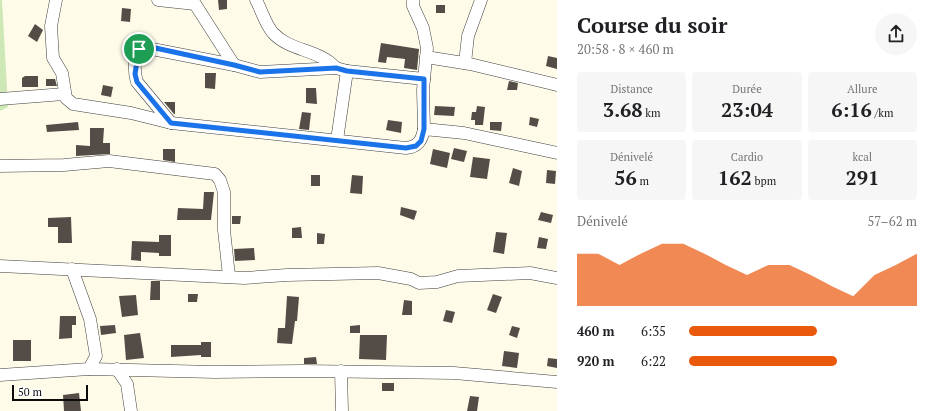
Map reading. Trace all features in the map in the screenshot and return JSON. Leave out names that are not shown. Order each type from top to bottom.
[{"type":"street","points":[[56,0],[51,26],[52,49],[55,63],[62,73],[64,94],[69,102],[73,104],[131,113],[171,123],[411,148],[421,141],[424,129],[424,79],[426,57],[426,37],[413,6],[413,0]]},
{"type":"street","points":[[158,0],[196,2],[234,65]]},
{"type":"street","points":[[256,0],[267,23],[278,38],[290,45],[324,58],[342,69]]},
{"type":"street","points":[[464,63],[468,36],[481,0]]},
{"type":"street","points":[[171,123],[137,82],[135,74],[139,49],[146,46],[260,72],[342,69],[424,79]]},
{"type":"street","points":[[426,57],[464,63],[544,80],[557,85]]},
{"type":"street","points":[[337,140],[342,69]]},
{"type":"street","points":[[0,99],[64,94]]},
{"type":"street","points":[[424,129],[464,133],[557,153]]},
{"type":"street","points":[[0,166],[64,165],[109,161],[215,174],[220,180],[224,192],[224,230],[229,276]]},
{"type":"street","points":[[0,266],[266,278],[288,275],[378,273],[411,279],[420,283],[437,282],[458,276],[530,273],[557,278]]},
{"type":"street","points":[[72,269],[90,319],[96,356],[89,369]]},
{"type":"street","points":[[0,375],[89,369],[215,372],[454,372],[557,382]]},
{"type":"street","points":[[117,369],[127,384],[131,411]]},
{"type":"street","points":[[341,371],[342,411]]},
{"type":"green space","points":[[0,0],[2,0],[8,107],[0,111]]},
{"type":"building","points":[[218,0],[227,0],[227,9],[219,10]]},
{"type":"building","points":[[436,5],[445,5],[445,13],[436,13]]},
{"type":"building","points":[[122,8],[131,9],[130,22],[121,21]]},
{"type":"building","points":[[35,24],[43,30],[37,42],[28,36]]},
{"type":"building","points":[[381,43],[419,49],[417,70],[404,68],[405,59],[387,57],[386,63],[378,62]]},
{"type":"building","points":[[548,56],[557,58],[557,69],[546,66]]},
{"type":"building","points":[[205,73],[216,73],[215,89],[205,88]]},
{"type":"building","points":[[25,76],[38,76],[38,87],[22,87],[22,78]]},
{"type":"building","points":[[46,79],[55,79],[57,86],[46,86]]},
{"type":"building","points":[[509,81],[518,83],[517,90],[507,90]]},
{"type":"building","points":[[103,85],[113,87],[111,97],[101,95]]},
{"type":"building","points":[[306,88],[316,88],[317,104],[306,103]]},
{"type":"building","points":[[164,102],[175,102],[175,114],[174,114]]},
{"type":"building","points":[[435,106],[455,107],[454,116],[434,115]]},
{"type":"building","points":[[477,106],[485,107],[483,125],[475,125],[475,120],[471,120],[472,112],[476,112]]},
{"type":"building","points":[[302,112],[311,113],[309,130],[299,129]]},
{"type":"building","points":[[530,117],[539,119],[537,127],[529,125]]},
{"type":"building","points":[[388,120],[402,122],[401,133],[386,130]]},
{"type":"building","points":[[78,122],[79,130],[47,132],[46,125]]},
{"type":"building","points":[[490,122],[502,122],[501,131],[490,130]]},
{"type":"building","points":[[90,128],[104,128],[103,143],[110,143],[110,154],[76,156],[76,145],[90,146]]},
{"type":"building","points":[[454,148],[467,151],[464,162],[451,159]]},
{"type":"building","points":[[163,149],[175,149],[175,162],[163,160]]},
{"type":"building","points":[[433,149],[450,153],[447,168],[430,164]]},
{"type":"building","points":[[473,157],[490,159],[487,179],[470,177]]},
{"type":"building","points":[[513,168],[522,171],[519,186],[509,183]]},
{"type":"building","points":[[547,170],[556,171],[555,184],[546,183]]},
{"type":"building","points":[[311,175],[320,175],[320,186],[311,186]]},
{"type":"building","points":[[352,175],[363,176],[362,194],[350,193]]},
{"type":"building","points":[[204,192],[214,192],[211,220],[177,220],[178,208],[203,209]]},
{"type":"building","points":[[401,207],[417,211],[414,220],[400,215]]},
{"type":"building","points":[[541,212],[553,215],[551,223],[538,220]]},
{"type":"building","points":[[232,216],[241,216],[240,224],[232,224]]},
{"type":"building","points":[[71,217],[72,243],[58,243],[58,227],[48,227],[48,218]]},
{"type":"building","points":[[301,227],[302,238],[292,238],[292,228]]},
{"type":"building","points":[[496,232],[507,233],[504,254],[493,252]]},
{"type":"building","points":[[317,233],[325,234],[324,244],[317,244]]},
{"type":"building","points":[[159,235],[171,235],[171,256],[159,256],[159,253],[141,252],[141,261],[131,260],[132,241],[159,242]]},
{"type":"building","points":[[539,237],[548,239],[546,249],[537,248]]},
{"type":"building","points":[[254,248],[255,260],[235,261],[234,249]]},
{"type":"building","points":[[151,281],[160,281],[160,300],[150,300]]},
{"type":"building","points":[[188,294],[198,294],[197,302],[188,302]]},
{"type":"building","points":[[493,294],[502,297],[496,313],[487,310]]},
{"type":"building","points":[[136,295],[138,315],[122,317],[119,296]]},
{"type":"building","points":[[287,296],[299,297],[297,321],[295,321],[292,344],[277,343],[278,328],[285,328]]},
{"type":"building","points":[[404,300],[412,301],[412,315],[402,315]]},
{"type":"building","points":[[446,310],[455,312],[452,323],[443,321]]},
{"type":"building","points":[[60,316],[76,316],[76,325],[72,325],[72,338],[59,339]]},
{"type":"building","points":[[115,325],[116,333],[101,335],[100,326]]},
{"type":"building","points":[[360,325],[360,333],[350,333],[350,326]]},
{"type":"building","points":[[512,326],[520,328],[517,338],[509,335]]},
{"type":"building","points":[[140,333],[144,358],[126,360],[124,335]]},
{"type":"building","points":[[360,335],[387,335],[386,360],[359,359]]},
{"type":"building","points":[[13,340],[31,340],[31,361],[13,361]]},
{"type":"building","points":[[201,342],[211,342],[211,357],[201,357],[201,355],[171,357],[171,345],[201,345]]},
{"type":"building","points":[[504,351],[519,353],[517,368],[502,366]]},
{"type":"building","points":[[316,357],[317,364],[304,364],[304,358]]},
{"type":"building","points":[[548,358],[557,359],[557,368],[547,366]]},
{"type":"building","points":[[382,383],[394,383],[394,391],[382,391]]},
{"type":"building","points":[[79,393],[81,411],[64,411],[63,395]]},
{"type":"building","points":[[470,396],[479,397],[477,411],[467,411]]},
{"type":"route","points":[[146,46],[260,72],[315,68],[341,68],[347,71],[424,79],[424,129],[421,141],[416,146],[406,148],[171,123],[137,82],[135,74],[139,49],[146,46]]}]
